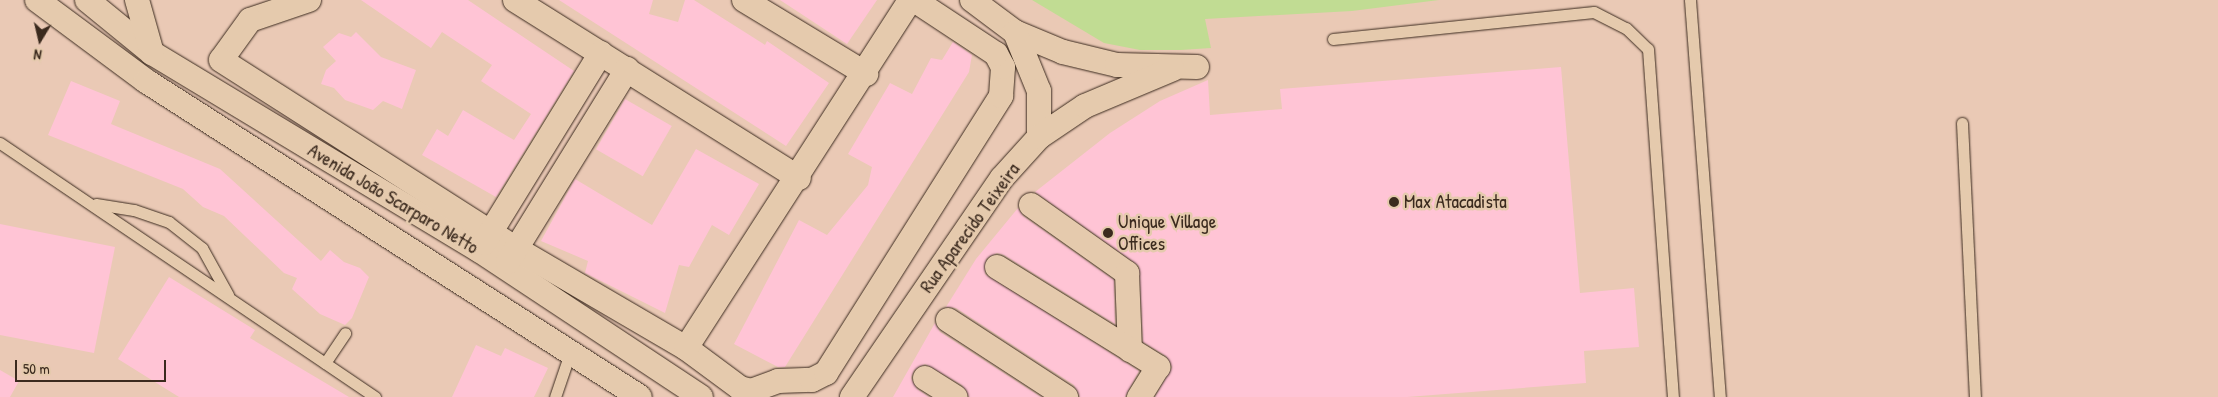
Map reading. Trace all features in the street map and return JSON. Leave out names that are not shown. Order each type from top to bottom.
[{"type":"street","name":"Avenida João Scarparo Netto","points":[[37,0],[146,81],[571,350],[640,397]]},
{"type":"street","name":"Avenida João Scarparo Netto","points":[[87,0],[152,52],[486,241],[700,397]]},
{"type":"street","points":[[137,0],[152,52]]},
{"type":"street","points":[[309,0],[250,20],[221,60],[486,241],[601,53]]},
{"type":"street","points":[[515,0],[799,178]]},
{"type":"street","points":[[744,0],[866,74]]},
{"type":"street","points":[[686,348],[866,74],[910,0]]},
{"type":"street","points":[[627,69],[511,258],[686,348],[740,388],[751,391],[778,381],[812,380],[826,373],[1001,96],[1004,83],[996,54],[914,0]]},
{"type":"street","points":[[972,0],[1015,32],[1084,58],[1118,66],[1173,69],[1197,67]]},
{"type":"street","points":[[1015,32],[1039,91],[1039,137]]},
{"type":"street","name":"Rua Aparecido Teixeira","points":[[852,397],[1002,178],[1039,137],[1085,106],[1173,69]]},
{"type":"street","points":[[1031,205],[1128,273],[1130,350]]},
{"type":"street","points":[[997,267],[1158,367],[1139,397]]},
{"type":"street","points":[[948,320],[1066,397]]},
{"type":"street","points":[[926,378],[955,397]]},
{"type":"lane","points":[[1690,0],[1720,397]]},
{"type":"lane","points":[[1333,39],[1594,12],[1626,28],[1648,49],[1673,397]]},
{"type":"lane","points":[[1962,123],[1975,397]]},
{"type":"lane","points":[[0,143],[375,397]]},
{"type":"lane","points":[[92,204],[134,210],[169,222],[202,248],[230,299]]},
{"type":"lane","points":[[325,363],[345,333]]},
{"type":"lane","points":[[554,397],[571,350]]},
{"type":"green space","points":[[1032,0],[1439,0],[1352,11],[1205,19],[1211,48],[1140,50],[1104,43]]},
{"type":"building","points":[[361,0],[468,0],[574,71],[496,197],[422,155],[437,129],[448,136],[463,110],[514,140],[531,114],[481,81],[492,65],[442,32],[431,48]]},
{"type":"building","points":[[559,0],[653,0],[649,14],[678,22],[685,0],[694,0],[765,45],[767,41],[829,83],[786,146]]},
{"type":"building","points":[[780,0],[877,0],[847,44]]},
{"type":"building","points":[[356,32],[381,57],[416,70],[402,109],[383,101],[373,110],[345,100],[334,88],[321,84],[326,70],[336,61],[323,47],[339,33],[351,37]]},
{"type":"building","points":[[953,42],[972,55],[969,72],[785,367],[778,367],[734,344],[799,220],[827,235],[868,185],[872,167],[848,154],[890,83],[912,94],[931,58],[942,60]]},
{"type":"building","name":"Max Atacadista","points":[[1561,67],[1580,293],[1634,288],[1639,347],[1584,351],[1586,383],[1407,397],[1155,397],[1172,367],[1166,356],[1143,342],[1139,266],[1035,192],[1110,133],[1160,101],[1208,80],[1210,115],[1282,109],[1280,89]]},
{"type":"building","points":[[71,81],[120,101],[111,124],[220,169],[321,261],[330,250],[344,262],[360,268],[369,277],[352,318],[345,325],[320,314],[292,289],[297,278],[284,273],[224,216],[203,207],[183,189],[48,135]]},
{"type":"building","points":[[625,99],[672,126],[643,176],[596,149]]},
{"type":"building","points":[[696,149],[759,184],[729,235],[712,225],[689,267],[679,265],[665,313],[585,273],[588,261],[541,241],[575,179],[652,225]]},
{"type":"building","points":[[1018,208],[1023,216],[1114,280],[1115,324],[1004,255],[997,253],[986,259],[985,274],[1139,371],[1125,397],[1080,397],[1074,385],[956,308],[946,307],[976,259]]},
{"type":"building","points":[[0,224],[115,247],[94,353],[0,335]]},
{"type":"building","points":[[169,277],[255,330],[250,338],[349,397],[179,397],[118,359]]},
{"type":"building","points":[[935,323],[940,332],[1041,397],[969,397],[962,385],[925,364],[914,370],[911,378],[917,389],[929,397],[893,397]]},
{"type":"building","points":[[476,345],[501,356],[505,348],[548,368],[534,397],[452,397]]},
{"type":"building","points":[[0,370],[19,381],[10,397],[0,397]]},
{"type":"place","name":"Max Atacadista","points":[[1394,202]]},
{"type":"place","name":"Unique Village Offices","points":[[1108,233]]}]
